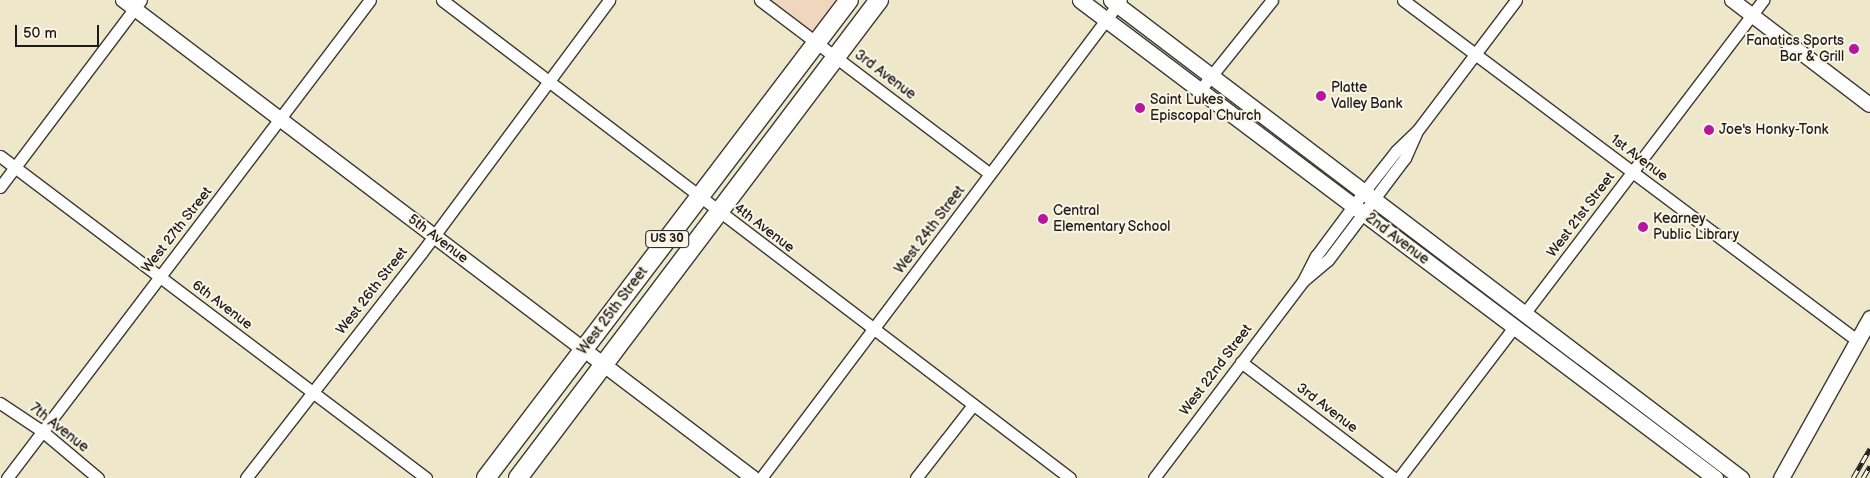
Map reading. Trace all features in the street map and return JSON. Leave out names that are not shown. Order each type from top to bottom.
[{"type":"main road","name":"West 25th Street","points":[[486,478],[849,0]]},
{"type":"main road","name":"West 25th Street","points":[[518,478],[879,0]]},
{"type":"main road","name":"2nd Avenue","points":[[1080,0],[1714,478]]},
{"type":"main road","name":"2nd Avenue","points":[[1116,2],[1368,197],[1741,478]]},
{"type":"main road","points":[[1781,478],[1870,318]]},
{"type":"street","name":"5th Avenue","points":[[123,0],[138,4],[280,120],[753,478]]},
{"type":"street","name":"West 27th Street","points":[[8,478],[370,0]]},
{"type":"street","name":"4th Avenue","points":[[442,0],[1070,478]]},
{"type":"street","name":"West 26th Street","points":[[246,478],[434,236],[609,0]]},
{"type":"street","name":"3rd Avenue","points":[[760,0],[990,174]]},
{"type":"street","points":[[1200,90],[1272,0]]},
{"type":"street","name":"1st Avenue","points":[[1403,0],[1858,341]]},
{"type":"street","name":"West 22nd Street","points":[[1154,478],[1303,281],[1316,256],[1405,158],[1417,132],[1516,0]]},
{"type":"street","points":[[1732,0],[1870,105]]},
{"type":"street","name":"West 21st Street","points":[[1524,314],[1763,0]]},
{"type":"street","name":"West 24th Street","points":[[761,478],[1106,19],[1116,2]]},
{"type":"street","points":[[0,186],[138,4]]},
{"type":"street","name":"6th Avenue","points":[[0,156],[426,478]]},
{"type":"street","points":[[1399,478],[1514,327]]},
{"type":"street","name":"3rd Avenue","points":[[1241,362],[1394,478]]},
{"type":"street","name":"7th Avenue","points":[[0,403],[42,431],[98,478]]},
{"type":"street","points":[[916,478],[973,405]]},
{"type":"shaded area","points":[[750,0],[837,0],[804,45],[800,38]]},
{"type":"railway","points":[[1853,478],[1870,448]]},
{"type":"railway","points":[[1863,478],[1870,466]]},
{"type":"place","name":"Fanatics Sports Bar & Grill","points":[[1854,49]]},
{"type":"place","name":"Platte Valley Bank","points":[[1321,96]]},
{"type":"place","name":"Saint Lukes Episcopal Church","points":[[1140,108]]},
{"type":"place","name":"Joe's Honky-Tonk","points":[[1709,130]]},
{"type":"place","name":"Central Elementary School","points":[[1043,219]]},
{"type":"place","name":"Kearney Public Library","points":[[1643,227]]}]
